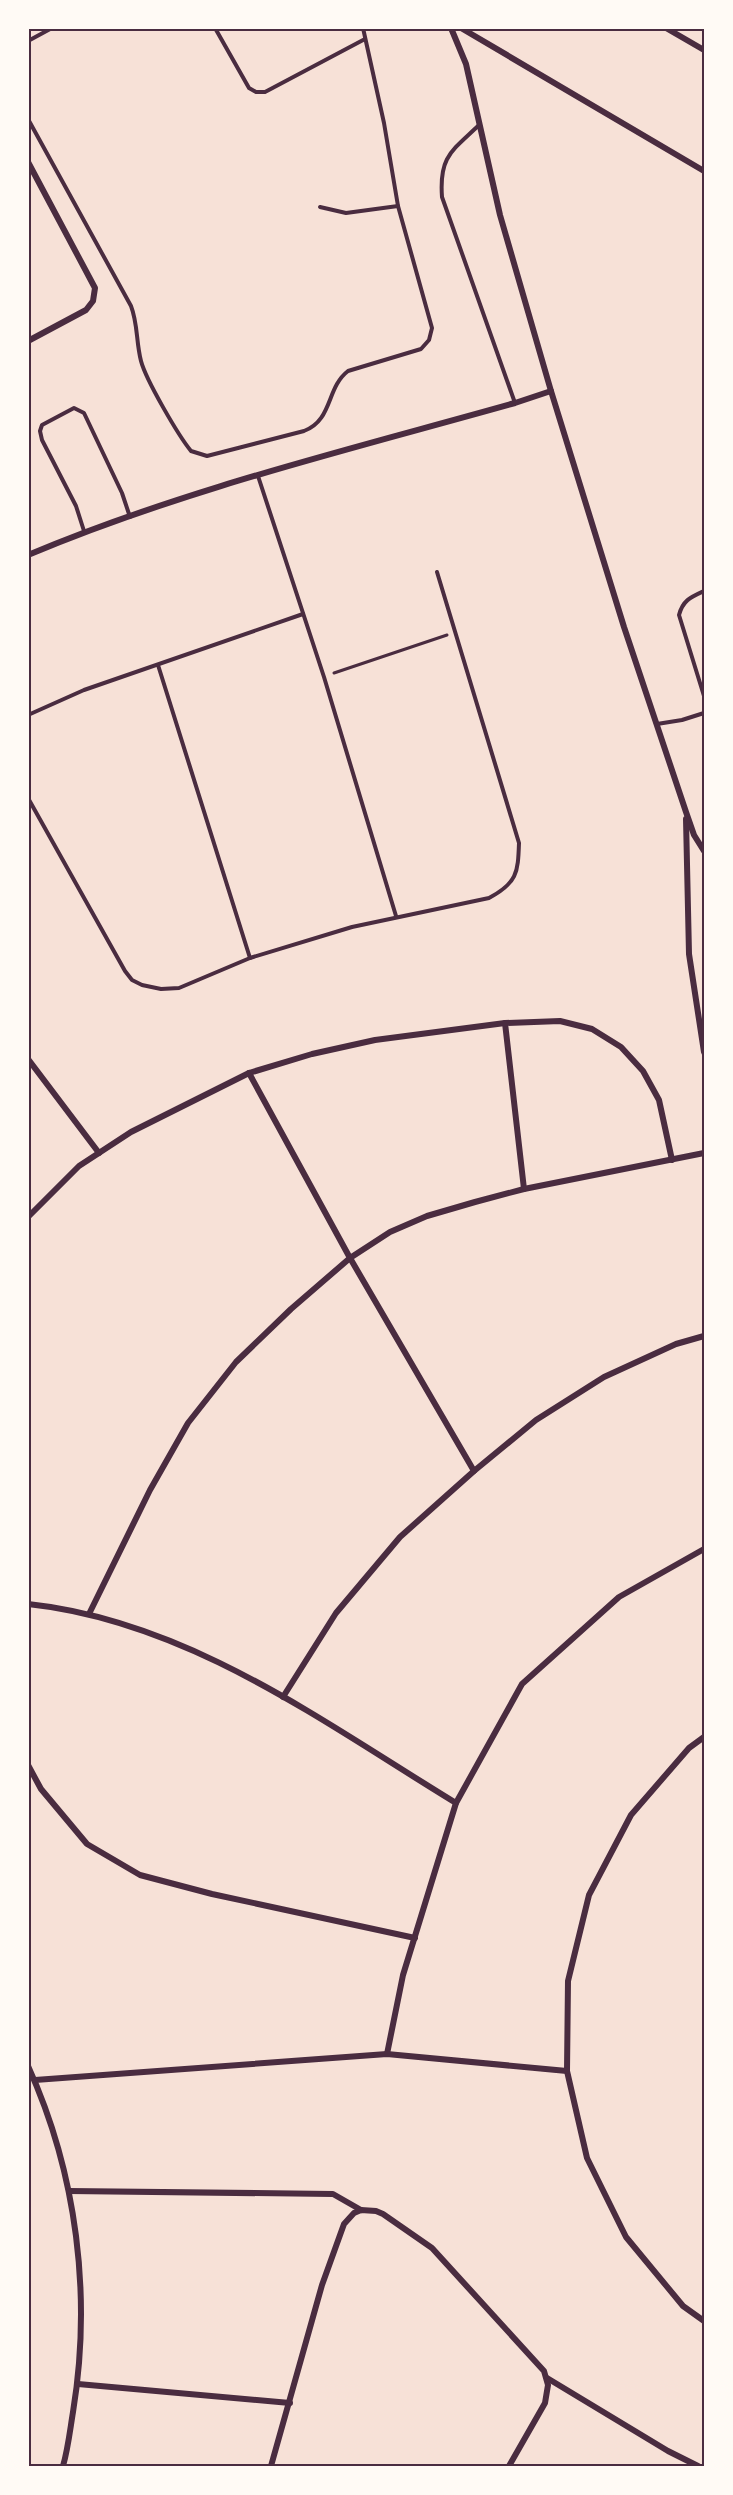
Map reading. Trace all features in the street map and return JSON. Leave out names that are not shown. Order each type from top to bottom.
[{"type":"street","points":[[451,28],[466,64],[500,214],[551,391],[624,627],[686,813],[694,835],[705,851]]},
{"type":"street","points":[[461,28],[705,171]]},
{"type":"street","points":[[666,28],[705,50]]},
{"type":"street","points":[[28,162],[95,288],[93,301],[86,310],[28,341]]},
{"type":"street","points":[[28,555],[84,531],[258,475],[551,391]]},
{"type":"street","points":[[686,813],[690,954],[705,1052]]},
{"type":"street","points":[[28,1217],[79,1166],[131,1132],[249,1073],[312,1054],[375,1040],[505,1023],[560,1021],[592,1029],[621,1047],[643,1071],[660,1100],[672,1160]]},
{"type":"street","points":[[505,1023],[524,1189]]},
{"type":"street","points":[[28,1059],[99,1153]]},
{"type":"street","points":[[249,1073],[350,1258],[474,1471]]},
{"type":"street","points":[[89,1614],[150,1490],[188,1423],[236,1362],[291,1309],[350,1258],[390,1232],[427,1216],[524,1189],[705,1154]]},
{"type":"street","points":[[283,1697],[336,1613],[400,1537],[474,1471],[536,1420],[604,1377],[676,1344],[705,1336]]},
{"type":"street","points":[[387,2054],[403,1975],[456,1803],[522,1684],[619,1597],[705,1549]]},
{"type":"street","points":[[28,1604],[89,1614],[168,1640],[225,1665],[283,1697],[456,1803]]},
{"type":"street","points":[[705,1737],[689,1748],[630,1815],[589,1894],[568,1981],[567,2071],[587,2158],[626,2238],[683,2306],[705,2321]]},
{"type":"street","points":[[28,1765],[41,1789],[87,1844],[140,1875],[212,1894],[415,1938]]},
{"type":"street","points":[[35,2080],[387,2054],[567,2071]]},
{"type":"street","points":[[28,2066],[54,2135],[69,2191],[80,2254],[81,2319],[78,2384],[63,2466]]},
{"type":"street","points":[[69,2191],[333,2194],[361,2210],[383,2214],[432,2248],[540,2364],[547,2378],[545,2403],[509,2466]]},
{"type":"street","points":[[271,2466],[322,2285],[344,2224],[354,2213],[361,2210]]},
{"type":"street","points":[[547,2378],[668,2451],[698,2466]]},
{"type":"street","points":[[78,2384],[290,2403]]},
{"type":"lane","points":[[28,41],[52,28]]},
{"type":"lane","points":[[215,28],[249,88],[256,92],[265,92],[365,39]]},
{"type":"lane","points":[[28,119],[131,306],[136,319],[145,370],[185,444],[198,455],[215,455],[312,428],[323,417],[335,384],[348,371],[421,349],[429,340],[432,328],[398,206],[384,123],[363,28]]},
{"type":"lane","points":[[479,125],[449,155],[443,165],[442,197],[515,403]]},
{"type":"lane","points":[[320,207],[346,213],[398,206]]},
{"type":"lane","points":[[84,531],[76,506],[42,440],[40,431],[42,425],[74,408],[84,413],[122,493],[130,517]]},
{"type":"lane","points":[[258,475],[324,677],[396,915]]},
{"type":"lane","points":[[28,798],[125,971],[132,980],[142,985],[161,989],[179,988],[250,958],[396,915],[489,898],[506,888],[514,877],[519,843],[437,572]]},
{"type":"lane","points":[[705,591],[687,599],[681,606],[679,615],[705,696]]},
{"type":"lane","points":[[28,715],[84,690],[304,614]]},
{"type":"lane","points":[[158,665],[250,958]]},
{"type":"lane","points":[[657,724],[705,713]]},
{"type":"path","points":[[324,677],[455,632]]}]
